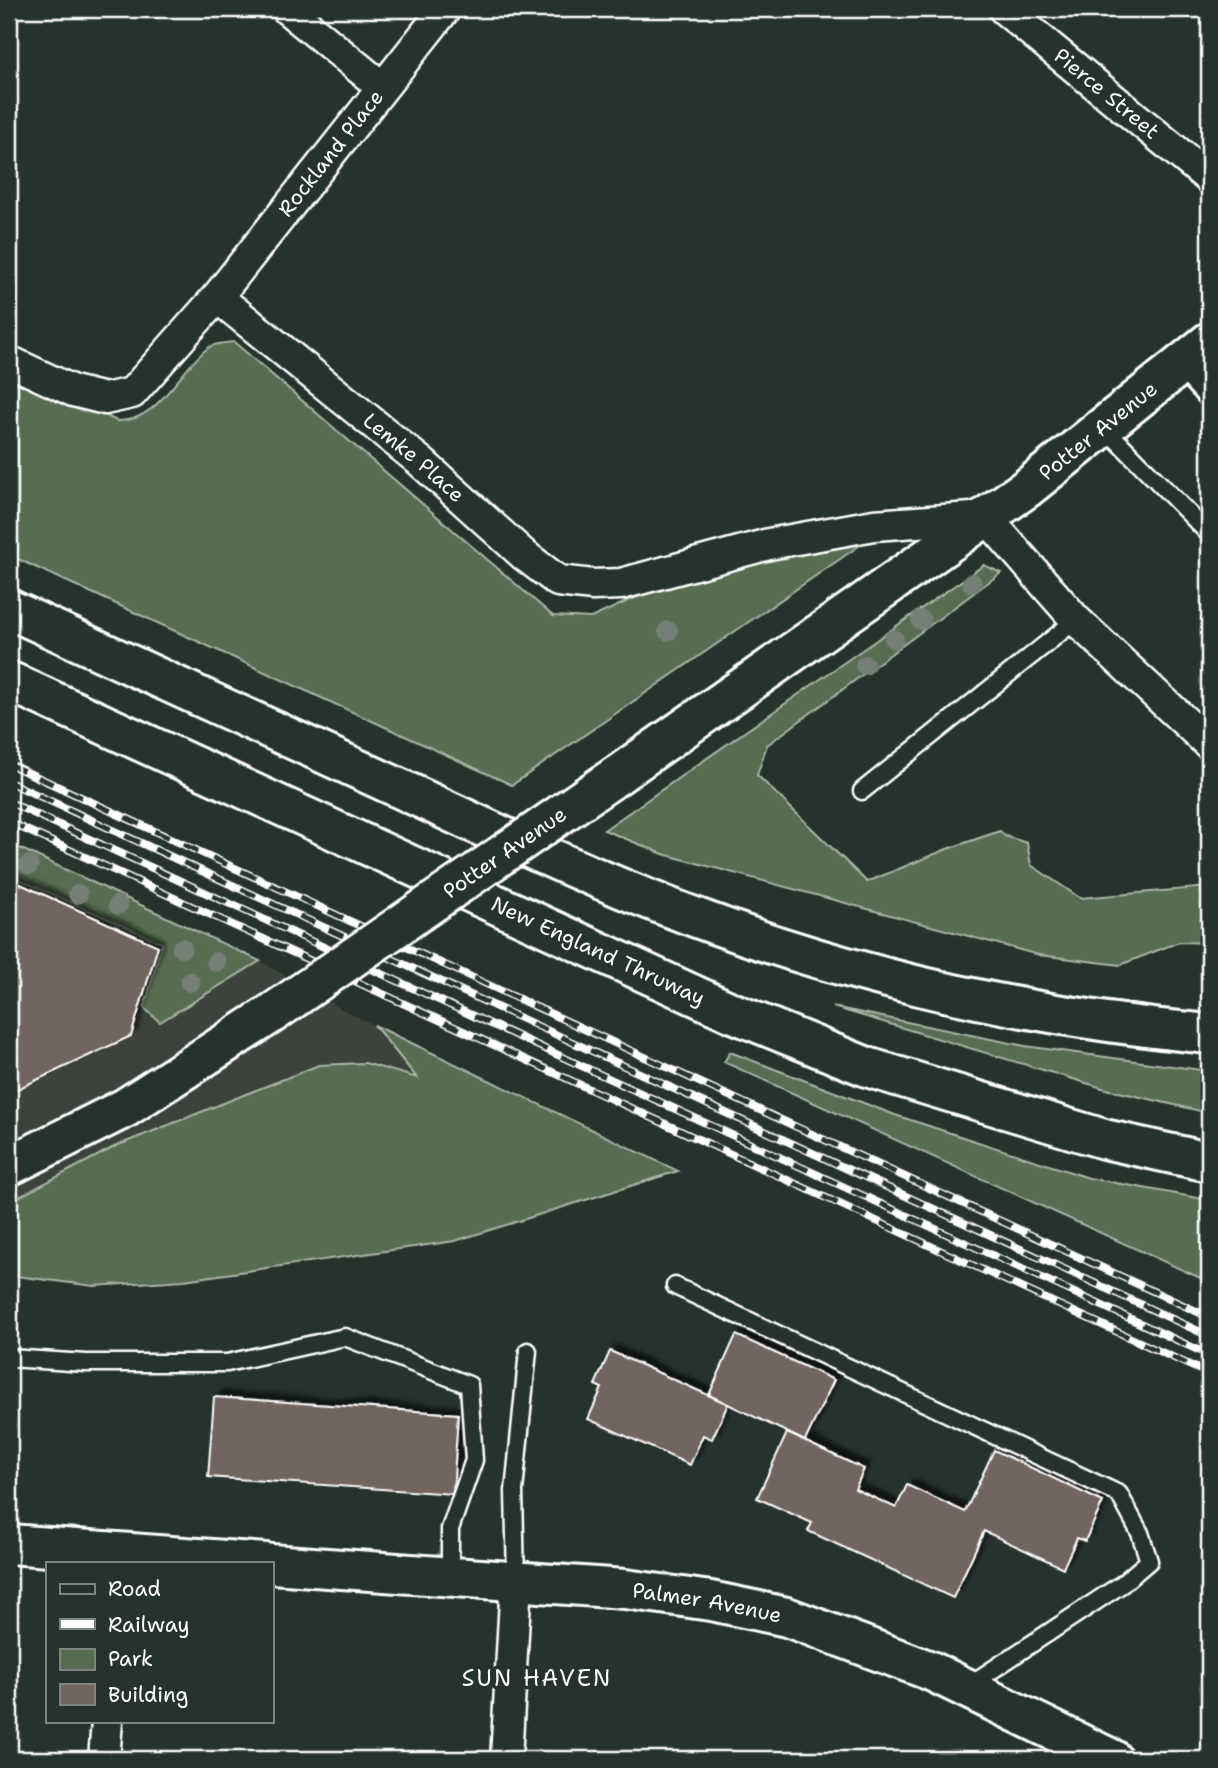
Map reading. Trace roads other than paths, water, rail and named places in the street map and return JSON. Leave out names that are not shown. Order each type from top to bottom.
[{"type":"main road","name":"Potter Avenue","points":[[9,1166],[125,1108],[271,1014],[986,517],[1209,342]]},
{"type":"main road","points":[[9,609],[591,876],[708,923],[815,958],[923,988],[1034,1011],[1209,1034]]},
{"type":"main road","name":"New England Thruway","points":[[9,681],[741,1016],[867,1067],[1104,1139],[1209,1161]]},
{"type":"main road","name":"Palmer Avenue","points":[[9,1544],[120,1558],[239,1562]]},
{"type":"main road","name":"Palmer Avenue","points":[[273,1563],[625,1589],[711,1601],[787,1617],[861,1643],[966,1688],[1112,1759]]},
{"type":"street","points":[[287,9],[382,87]]},
{"type":"street","name":"Rockland Place","points":[[9,361],[73,391],[105,399],[132,393],[217,297],[445,9]]},
{"type":"street","name":"Pierce Street","points":[[1004,9],[1209,178]]},
{"type":"street","name":"Lemke Place","points":[[217,297],[421,462],[524,555],[558,581],[593,585],[621,583],[769,544],[848,530],[986,517]]},
{"type":"street","points":[[986,517],[1076,620],[1209,744]]},
{"type":"street","points":[[506,1759],[516,1581]]},
{"type":"street","points":[[104,1759],[107,1722]]},
{"type":"lane","points":[[1179,367],[1209,400]]},
{"type":"lane","points":[[1104,427],[1209,534]]},
{"type":"lane","points":[[862,791],[1076,620]]},
{"type":"lane","points":[[674,1286],[1119,1493],[1140,1533],[1149,1561],[1122,1584],[966,1688]]},
{"type":"lane","points":[[9,1358],[86,1363],[227,1363],[345,1337],[468,1385],[474,1460],[450,1529],[450,1576]]},
{"type":"lane","points":[[516,1581],[514,1491],[528,1351]]},
{"type":"railway","points":[[9,764],[1209,1317]]},
{"type":"railway","points":[[9,782],[1209,1336]]},
{"type":"railway","points":[[9,802],[1209,1355]]},
{"type":"railway","points":[[9,822],[1209,1374]]},
{"type":"district","name":"SUN HAVEN","points":[[537,1678]]}]
